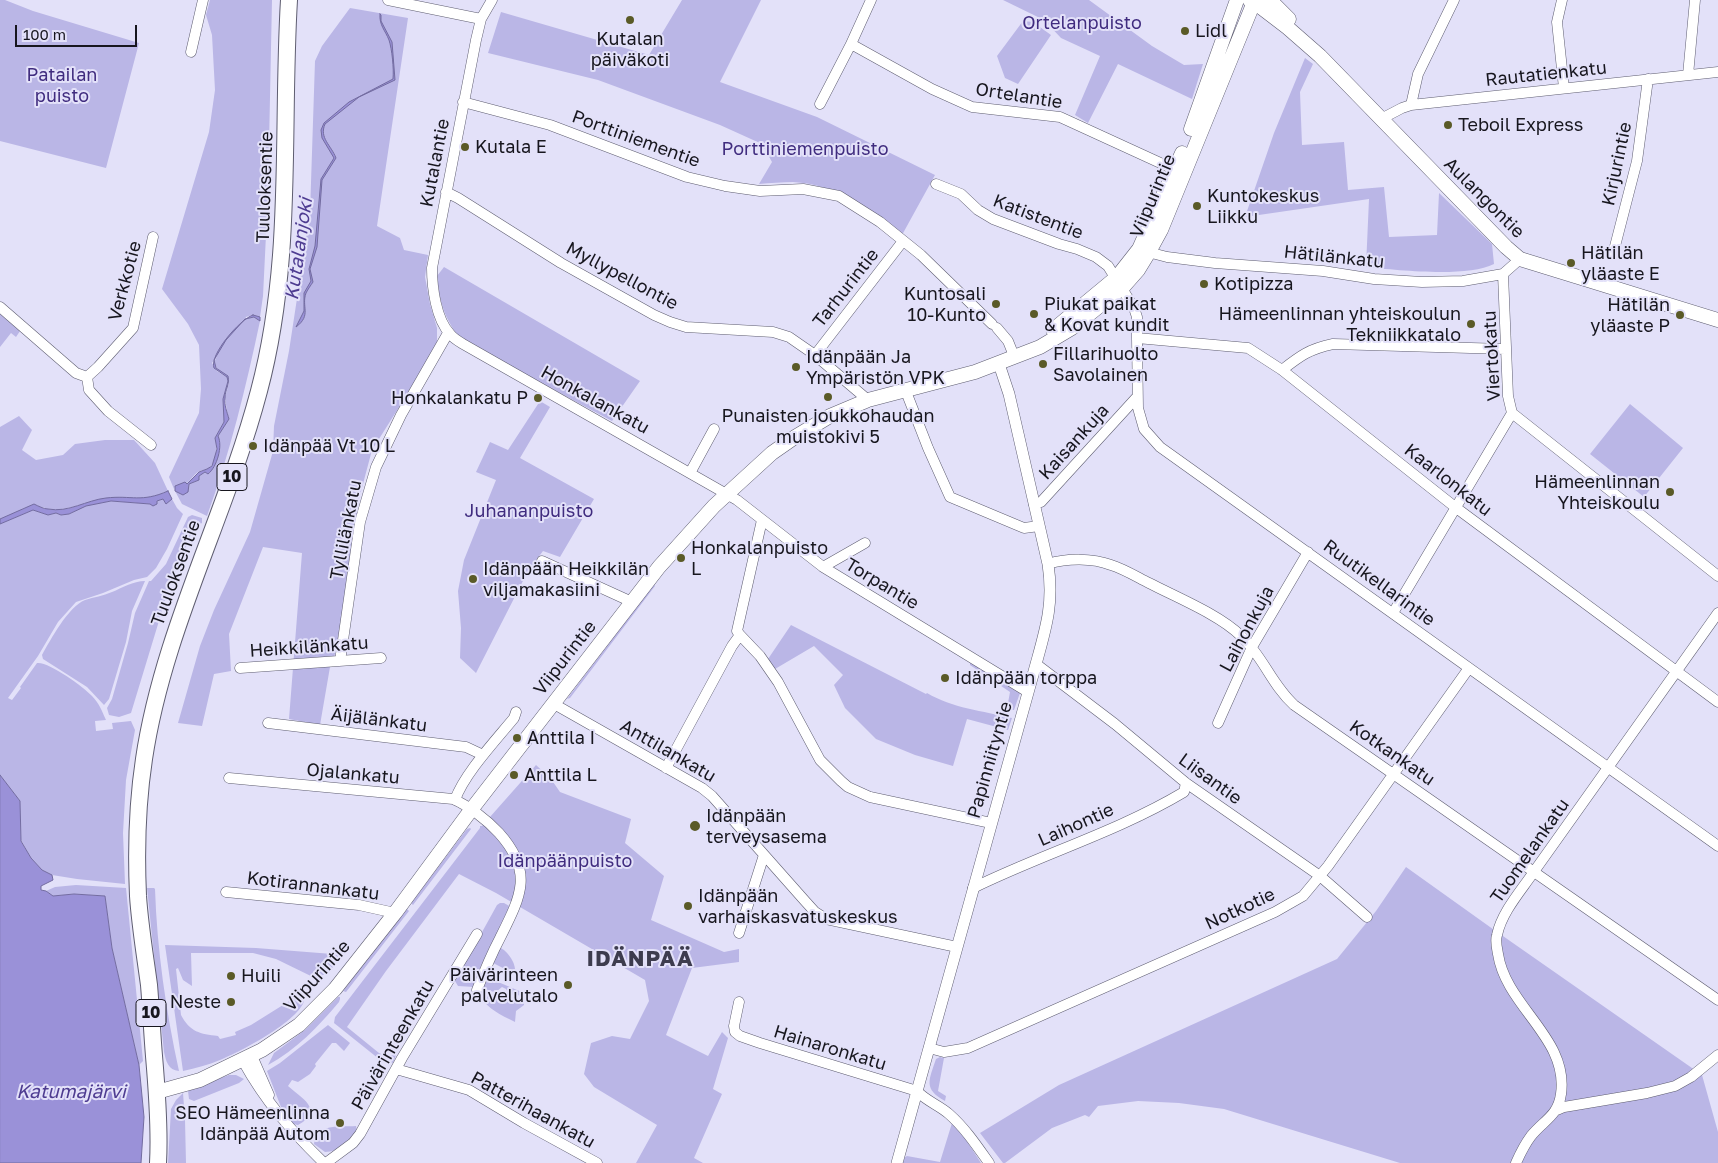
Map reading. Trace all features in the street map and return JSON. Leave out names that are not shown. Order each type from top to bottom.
[{"type":"highway","name":"Tuuloksentie","points":[[158,1163],[157,1088],[149,988],[138,896],[137,838],[139,796],[144,758],[161,676],[190,587],[233,474],[260,390],[268,349],[276,306],[284,238],[289,2]]},
{"type":"main road","name":"Viipurintie","points":[[1180,172],[1236,0]]},
{"type":"main road","name":"Aulangontie","points":[[1270,0],[1297,27],[1320,56]]},
{"type":"main road","name":"Viipurintie","points":[[157,1088],[178,1087],[206,1077],[243,1060],[299,1025],[319,1006],[335,989],[395,913],[471,810],[674,548],[726,494],[772,453],[830,416],[868,400],[976,372],[1040,347],[1072,328],[1120,282],[1144,251],[1198,135],[1253,1]]},
{"type":"main road","name":"Aulangontie","points":[[1253,1],[1320,56],[1506,247],[1520,259],[1718,320]]},
{"type":"main road","name":"Viipurintie","points":[[157,1088],[243,1060]]},
{"type":"main road","points":[[158,1120],[165,1102],[172,1091],[178,1087]]},
{"type":"street","points":[[191,52],[203,0]]},
{"type":"street","points":[[388,0],[481,19]]},
{"type":"street","name":"Kutalantie","points":[[448,333],[436,304],[432,285],[434,250],[481,19],[492,0]]},
{"type":"street","points":[[820,104],[872,0]]},
{"type":"street","points":[[1411,104],[1418,74],[1454,0]]},
{"type":"street","points":[[1562,0],[1557,22],[1564,88]]},
{"type":"street","points":[[1688,75],[1695,0]]},
{"type":"street","name":"Ortelantie","points":[[851,44],[932,89],[972,107],[1060,117],[1180,172]]},
{"type":"street","name":"Rautatienkatu","points":[[1381,119],[1411,104],[1718,72]]},
{"type":"street","name":"Kirjurintie","points":[[1613,254],[1637,161],[1648,79]]},
{"type":"street","name":"Porttiniementie","points":[[463,102],[550,125],[687,176],[724,186],[760,191],[803,189],[839,196],[880,222],[936,268],[1008,341],[1017,355]]},
{"type":"street","name":"Katistentie","points":[[936,184],[961,194],[978,210],[993,219],[1096,257],[1108,266],[1120,282]]},
{"type":"street","name":"Myllypellontie","points":[[446,192],[654,315],[686,328],[773,332],[789,337],[815,355],[868,400]]},
{"type":"street","name":"Verkkotie","points":[[87,377],[133,328],[153,237]]},
{"type":"street","name":"Tarhurintie","points":[[815,355],[904,240]]},
{"type":"street","name":"Hätilänkatu","points":[[1144,251],[1167,257],[1215,263],[1323,271],[1374,279],[1422,282],[1463,280],[1503,274]]},
{"type":"street","points":[[1503,274],[1520,259]]},
{"type":"street","name":"Viertokatu","points":[[1503,274],[1508,396],[1512,413],[1718,576]]},
{"type":"street","name":"Ruutikellarintie","points":[[1120,282],[1137,317],[1136,398],[1140,420],[1144,429],[1160,447],[1718,846]]},
{"type":"street","points":[[0,307],[76,373],[87,377],[89,390],[108,411],[151,445]]},
{"type":"street","name":"Honkalankatu","points":[[448,333],[463,344],[726,494]]},
{"type":"street","name":"Tyllilänkatu","points":[[340,660],[360,522],[376,467],[401,415],[448,333]]},
{"type":"street","name":"Kaarlonkatu","points":[[1137,338],[1248,348],[1282,370],[1455,506],[1718,702]]},
{"type":"street","points":[[1282,370],[1301,355],[1319,347],[1333,344],[1505,349]]},
{"type":"street","name":"Papinniityntie","points":[[897,1163],[1051,605],[1048,564],[1009,394],[999,364]]},
{"type":"street","points":[[906,389],[931,455],[950,497],[1024,528],[1039,526]]},
{"type":"street","name":"Kaisankuja","points":[[1034,504],[1041,502],[1136,398]]},
{"type":"street","points":[[1393,613],[1512,413]]},
{"type":"street","points":[[690,473],[714,429]]},
{"type":"street","name":"Torpantie","points":[[726,494],[737,500],[823,567],[1028,692]]},
{"type":"street","points":[[762,520],[737,631],[760,656],[778,682],[820,760],[841,782],[870,797],[991,823]]},
{"type":"street","points":[[823,567],[865,543]]},
{"type":"street","name":"Laihonkuja","points":[[1218,723],[1252,647],[1308,552]]},
{"type":"street","name":"Kotkankatu","points":[[1048,564],[1087,560],[1112,565],[1210,615],[1240,635],[1252,647],[1276,686],[1294,705],[1718,1000]]},
{"type":"street","points":[[542,561],[632,602]]},
{"type":"street","name":"Tuomelankatu","points":[[1557,1110],[1562,1074],[1559,1063],[1546,1039],[1509,986],[1499,960],[1496,938],[1505,914],[1718,612]]},
{"type":"street","points":[[666,768],[732,646],[740,635]]},
{"type":"street","name":"Heikkilänkatu","points":[[240,668],[381,658]]},
{"type":"street","name":"Liisantie","points":[[1036,664],[1115,724],[1186,783],[1320,876],[1367,917]]},
{"type":"street","name":"Notkotie","points":[[929,1048],[944,1052],[968,1048],[1275,912],[1303,896],[1320,876],[1469,668]]},
{"type":"street","name":"Anttilankatu","points":[[554,704],[702,788],[712,796],[815,912],[826,919],[956,947]]},
{"type":"street","points":[[455,800],[458,792],[483,755],[516,712]]},
{"type":"street","name":"Äijälänkatu","points":[[268,723],[466,747],[483,755]]},
{"type":"street","name":"Ojalankatu","points":[[229,778],[455,800],[496,830],[509,844],[517,858],[521,875],[520,893],[516,906],[486,966],[477,990]]},
{"type":"street","name":"Laihontie","points":[[973,888],[1137,816],[1184,792],[1186,783]]},
{"type":"street","points":[[739,933],[764,855]]},
{"type":"street","name":"Kotirannankatu","points":[[226,892],[359,906],[395,913]]},
{"type":"street","name":"Päivärinteenkatu","points":[[325,1163],[347,1148],[360,1134],[396,1069],[478,934]]},
{"type":"street","name":"Hainaronkatu","points":[[739,1002],[735,1032],[740,1036],[916,1092],[949,1114],[972,1139],[989,1163]]},
{"type":"street","points":[[1516,1163],[1532,1136],[1557,1110],[1564,1107],[1647,1093],[1675,1086],[1691,1077],[1718,1055]]},
{"type":"street","points":[[243,1060],[253,1079],[295,1135],[325,1163]]},
{"type":"street","name":"Patterihaankatu","points":[[396,1069],[468,1090],[597,1163]]},
{"type":"green space","name":"Patailan puisto","points":[[0,0],[139,43],[106,168],[0,141]]},
{"type":"green space","points":[[210,0],[272,0],[268,194],[263,296],[260,317],[252,315],[245,319],[254,317],[260,321],[237,420],[207,516],[182,504],[175,491],[183,495],[189,484],[199,480],[199,476],[205,472],[208,474],[215,463],[220,441],[217,439],[228,419],[225,397],[229,383],[228,376],[215,365],[218,354],[212,363],[217,371],[227,377],[228,381],[223,399],[224,422],[215,438],[214,462],[209,468],[198,472],[187,483],[175,486],[174,489],[169,477],[199,413],[201,389],[199,345],[188,324],[162,289],[209,132],[215,90],[212,35],[206,15]]},
{"type":"green space","name":"Porttiniemenpuisto","points":[[682,0],[761,0],[720,82],[817,117],[935,175],[902,235],[851,200],[824,188],[793,182],[759,184],[772,162],[762,144],[720,125],[598,80],[488,53],[501,12],[649,55]]},
{"type":"green space","name":"Ortelanpuisto","points":[[1003,0],[1089,0],[1152,46],[1184,65],[1203,64],[1192,99],[1118,64],[1088,123],[1075,115],[1100,56],[1061,38],[1044,20]]},
{"type":"green space","points":[[350,8],[408,18],[377,226],[400,238],[404,250],[428,255],[425,277],[437,328],[437,342],[420,374],[372,450],[359,499],[343,612],[335,654],[330,667],[320,725],[289,719],[302,553],[263,547],[229,634],[231,671],[214,674],[202,726],[178,723],[200,646],[214,610],[250,532],[273,451],[274,426],[289,351],[310,213],[315,61],[322,46]]},
{"type":"green space","points":[[1023,21],[1033,22],[1051,35],[1018,84],[1005,78],[997,56]]},
{"type":"green space","points":[[1305,58],[1313,64],[1300,92],[1302,145],[1344,142],[1348,190],[1384,187],[1389,237],[1437,235],[1439,193],[1492,244],[1494,264],[1467,271],[1450,272],[1366,267],[1369,199],[1245,217],[1274,133]]},
{"type":"green space","points":[[444,267],[640,381],[612,421],[461,340],[447,317],[439,294],[437,276]]},
{"type":"green space","points":[[0,314],[20,331],[16,337],[11,333],[0,347]]},
{"type":"green space","name":"Juhananpuisto","points":[[540,401],[550,407],[520,458],[594,499],[560,557],[543,551],[528,571],[476,673],[460,658],[461,628],[458,591],[464,560],[496,480],[476,472],[490,442],[508,450]]},
{"type":"green space","points":[[1630,404],[1683,448],[1644,497],[1590,454]]},
{"type":"green space","points":[[19,416],[32,430],[22,450],[36,460],[63,455],[75,444],[105,440],[134,440],[155,463],[168,491],[155,497],[144,499],[107,498],[57,510],[43,507],[24,508],[17,513],[0,519],[0,427]]},
{"type":"green space","points":[[163,499],[172,499],[183,514],[156,568],[147,577],[76,602],[58,622],[38,656],[8,698],[12,700],[37,663],[42,663],[66,675],[94,699],[106,720],[95,721],[96,731],[113,729],[112,723],[131,721],[135,730],[126,780],[123,833],[125,884],[52,875],[42,870],[31,858],[21,840],[20,801],[0,775],[0,524],[33,510],[48,515],[56,513],[61,515],[69,514],[87,505],[111,501],[151,504]]},
{"type":"green space","points":[[192,515],[202,518],[202,523],[194,527],[169,588],[131,713],[119,717],[109,715],[107,708],[112,699],[135,613],[149,581],[166,564],[188,517]]},
{"type":"green space","points":[[145,581],[132,611],[126,642],[109,699],[104,705],[87,687],[43,659],[42,655],[60,624],[72,609],[85,600],[109,593],[132,583]]},
{"type":"green space","points":[[654,584],[655,586],[570,698],[567,699]]},
{"type":"green space","points":[[791,625],[926,694],[957,706],[1012,718],[1008,730],[967,719],[953,766],[915,755],[876,739],[845,708],[834,685],[843,675],[814,646],[775,669],[768,659]]},
{"type":"green space","points":[[970,662],[1021,690],[1014,710],[1012,710],[1008,703],[1010,692],[970,665]]},
{"type":"green space","name":"Idänpäänpuisto","points":[[536,765],[551,779],[560,792],[631,819],[625,843],[664,876],[651,920],[724,952],[739,949],[739,962],[692,968],[666,1035],[708,1056],[722,1032],[728,1038],[713,1089],[722,1094],[694,1158],[703,1163],[636,1163],[657,1125],[594,1087],[584,1074],[591,1043],[612,1036],[630,1039],[649,1001],[645,980],[496,893],[459,874],[386,971],[347,1027],[379,1053],[386,1056],[396,1055],[393,1063],[379,1059],[334,1023],[335,1017],[480,826]]},
{"type":"green space","points":[[470,828],[413,905],[411,903],[467,829]]},
{"type":"green space","points":[[1406,867],[1702,1075],[1718,1132],[1718,1163],[1400,1163],[1224,1109],[1179,1103],[1138,1101],[1098,1106],[1089,1117],[1085,1115],[1052,1128],[1005,1163],[1003,1163],[980,1133],[1059,1085],[1337,959],[1376,911]]},
{"type":"green space","points":[[76,885],[126,888],[143,1061],[139,1065],[112,948],[105,896],[74,894],[53,896],[46,891],[55,887]]},
{"type":"green space","points":[[147,888],[155,889],[163,980],[179,1071],[170,1067],[164,1052]]},
{"type":"green space","points":[[500,903],[511,907],[479,970],[474,987],[458,986],[455,981],[497,905]]},
{"type":"green space","points":[[406,908],[409,911],[346,992],[343,991]]},
{"type":"green space","points":[[165,945],[256,948],[345,955],[329,971],[317,979],[276,959],[253,953],[191,953],[192,986],[183,980],[178,968],[176,969],[181,1015],[192,1029],[201,1033],[218,1036],[220,1039],[236,1035],[235,1032],[251,1025],[299,995],[303,994],[305,996],[302,1005],[295,1014],[284,1024],[256,1042],[220,1060],[183,1071]]},
{"type":"green space","points":[[499,947],[511,958],[515,966],[515,974],[493,963]]},
{"type":"green space","points":[[484,976],[524,993],[524,996],[509,994],[502,987],[496,992],[481,990]]},
{"type":"green space","points":[[480,993],[495,996],[500,1002],[508,998],[524,1001],[524,1005],[516,1011],[515,1022],[489,1007]]},
{"type":"green space","points":[[340,997],[339,1002],[315,1029],[288,1052],[268,1065],[274,1053],[305,1030]]},
{"type":"green space","points":[[328,1025],[350,1043],[344,1051],[336,1043],[332,1043],[315,1064],[316,1066],[310,1074],[298,1082],[292,1080],[288,1086],[304,1099],[310,1109],[310,1114],[306,1119],[298,1125],[293,1124],[281,1107],[267,1071]]},
{"type":"green space","points":[[944,1058],[938,1091],[946,1096],[945,1101],[933,1092],[930,1083],[936,1059]]},
{"type":"green space","points":[[229,1075],[236,1075],[244,1079],[239,1083],[194,1101],[189,1099],[188,1091],[190,1089]]},
{"type":"green space","points":[[183,1093],[186,1163],[168,1163],[171,1109]]},
{"type":"green space","points":[[952,1123],[965,1138],[981,1163],[903,1163],[907,1156],[940,1162]]},
{"type":"green space","points":[[356,1126],[357,1131],[354,1135],[335,1150],[325,1152],[314,1144],[319,1132],[324,1129]]},
{"type":"water","points":[[380,14],[381,21],[392,42],[395,80],[359,97],[325,124],[323,133],[336,158],[322,180],[317,247],[310,269],[313,282],[306,293],[304,319],[296,327],[304,311],[304,293],[311,281],[309,269],[315,246],[321,179],[334,158],[322,138],[321,130],[324,123],[349,102],[393,79],[391,48],[381,24]]},
{"type":"water","points":[[253,315],[260,317],[260,321],[254,317],[246,319]]},
{"type":"water","points":[[243,322],[226,340],[215,358],[227,338]]},
{"type":"water","points":[[214,361],[216,368],[228,376],[228,381],[227,377],[214,368]]},
{"type":"water","points":[[228,381],[225,401],[229,419],[218,436],[220,445],[214,467],[208,474],[205,472],[199,476],[199,480],[189,484],[188,492],[183,495],[175,491],[175,486],[185,482],[187,484],[199,472],[212,466],[217,449],[215,438],[224,422],[223,399]]},
{"type":"water","points":[[168,491],[172,499],[166,504],[163,499],[157,501],[157,504],[153,506],[150,504],[111,501],[86,506],[69,514],[61,515],[56,513],[48,515],[33,510],[0,524],[0,519],[34,504],[46,509],[55,510],[70,508],[99,499],[115,497],[143,498]]},
{"type":"water","name":"Katumajärvi","points":[[0,775],[20,801],[21,841],[31,858],[42,870],[52,875],[53,880],[41,886],[41,890],[53,896],[74,894],[105,896],[112,948],[139,1065],[144,1117],[141,1163],[0,1163]]},
{"type":"place","name":"Kutalan päiväkoti","points":[[630,20]]},
{"type":"place","name":"Lidl","points":[[1185,31]]},
{"type":"place","name":"Teboil Express","points":[[1448,125]]},
{"type":"place","name":"Kutala E","points":[[465,147]]},
{"type":"place","name":"Kuntokeskus Liikku","points":[[1197,206]]},
{"type":"place","name":"Hätilän yläaste E","points":[[1571,263]]},
{"type":"place","name":"Kotipizza","points":[[1204,284]]},
{"type":"place","name":"Kuntosali 10-Kunto","points":[[996,304]]},
{"type":"place","name":"Piukat paikat & Kovat kundit","points":[[1034,314]]},
{"type":"place","name":"Hätilän yläaste P","points":[[1680,315]]},
{"type":"place","name":"Hämeenlinnan yhteiskoulun Tekniikkatalo","points":[[1471,324]]},
{"type":"place","name":"Fillarihuolto Savolainen","points":[[1043,364]]},
{"type":"place","name":"Idänpään Ja Ympäristön VPK","points":[[796,367]]},
{"type":"place","name":"Punaisten joukkohaudan muistokivi 5","points":[[828,397]]},
{"type":"place","name":"Honkalankatu P","points":[[538,398]]},
{"type":"place","name":"Idänpää Vt 10 L","points":[[253,446]]},
{"type":"place","name":"Hämeenlinnan Yhteiskoulu","points":[[1670,492]]},
{"type":"place","name":"Honkalanpuisto L","points":[[681,558]]},
{"type":"place","name":"Idänpään Heikkilän viljamakasiini","points":[[473,579]]},
{"type":"place","name":"Idänpään torppa","points":[[945,678]]},
{"type":"place","name":"Anttila I","points":[[517,738]]},
{"type":"place","name":"Anttila L","points":[[514,775]]},
{"type":"place","name":"Idänpään terveysasema","points":[[695,826]]},
{"type":"place","name":"Idänpään varhaiskasvatuskeskus","points":[[688,906]]},
{"type":"place","name":"Huili","points":[[231,976]]},
{"type":"place","name":"Päivärinteen palvelutalo","points":[[568,985]]},
{"type":"place","name":"Neste","points":[[231,1002]]},
{"type":"place","name":"SEO Hämeenlinna Idänpää Autom","points":[[340,1123]]},
{"type":"district","name":"IDÄNPÄÄ","points":[[640,959]]},
{"type":"water label","name":"Kutalanjoki","points":[[299,249]]}]
